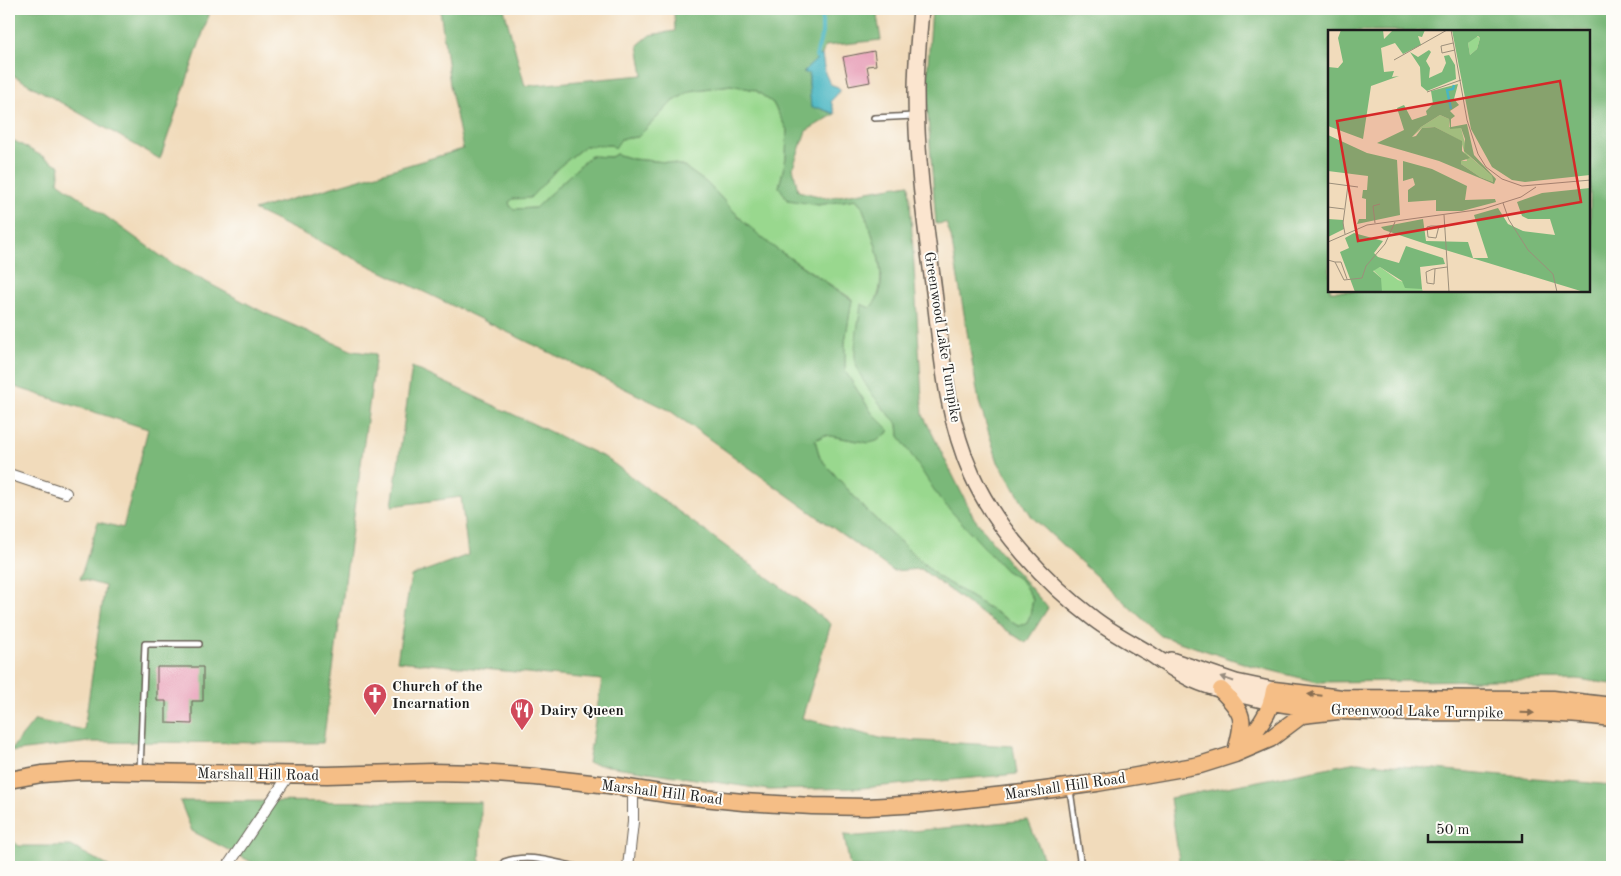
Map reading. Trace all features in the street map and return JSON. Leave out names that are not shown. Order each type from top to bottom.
[{"type":"main road","name":"Greenwood Lake Turnpike","points":[[920,9],[917,61],[917,116],[925,217],[953,417],[972,474],[992,510],[1026,555],[1062,592],[1114,634],[1192,680],[1221,690],[1273,696],[1342,698],[1553,699],[1612,706]]},
{"type":"main road","name":"Greenwood Lake Turnpike","points":[[1144,650],[1255,687],[1273,696],[1338,711],[1508,712],[1576,714],[1612,718]]},
{"type":"main road","points":[[1221,690],[1235,704],[1242,718],[1242,730],[1235,754]]},
{"type":"main road","name":"Marshall Hill Road","points":[[9,780],[42,774],[82,771],[289,775],[432,772],[480,773],[536,777],[743,802],[867,807],[932,803],[1069,787],[1200,765],[1235,754],[1259,729],[1273,696]]},
{"type":"main road","points":[[1235,754],[1270,739],[1302,716],[1338,711]]},
{"type":"street","points":[[9,474],[66,492]]},
{"type":"street","points":[[227,867],[289,775]]},
{"type":"street","points":[[628,867],[633,822],[634,789]]},
{"type":"lane","points":[[874,118],[917,116]]},
{"type":"lane","points":[[140,771],[145,644],[199,644]]},
{"type":"lane","points":[[1069,787],[1082,867]]},
{"type":"lane","points":[[501,867],[504,862],[514,858],[534,858],[576,867]]},
{"type":"green space","points":[[9,9],[211,9],[160,159],[9,73]]},
{"type":"green space","points":[[440,9],[504,9],[525,86],[643,75],[638,45],[650,35],[675,31],[674,12],[685,9],[876,9],[881,40],[825,46],[822,55],[816,57],[816,60],[804,72],[809,74],[809,86],[819,108],[835,114],[806,131],[793,167],[798,191],[827,198],[909,184],[923,415],[974,518],[1009,563],[1048,608],[1026,643],[979,612],[921,569],[893,571],[669,410],[254,210],[463,149],[450,85]],"holes":[[[731,85],[755,90],[773,103],[787,130],[786,158],[779,187],[788,200],[818,205],[856,199],[862,206],[880,262],[881,285],[879,295],[870,308],[861,304],[855,346],[857,367],[872,394],[898,424],[899,436],[940,499],[1005,570],[1021,580],[1033,599],[1030,616],[1026,624],[1018,626],[937,576],[867,511],[820,458],[815,440],[825,435],[869,443],[877,441],[890,431],[872,413],[845,371],[845,342],[852,300],[772,246],[744,222],[707,183],[683,166],[666,162],[632,159],[616,154],[611,157],[590,156],[535,208],[514,209],[510,206],[509,202],[513,199],[530,198],[560,166],[585,146],[611,145],[615,148],[621,139],[638,137],[671,103],[690,91]]]},
{"type":"green space","points":[[932,9],[1612,9],[1612,684],[1577,679],[1317,682],[1249,665],[1161,636],[1032,517],[998,462],[979,402],[951,237],[946,223],[936,224],[926,91]]},
{"type":"green space","points":[[731,85],[755,90],[773,103],[787,130],[786,158],[779,187],[818,205],[856,199],[862,206],[877,250],[881,274],[876,300],[870,309],[861,305],[881,406],[898,424],[899,436],[1005,570],[1021,580],[1033,599],[1030,616],[1026,624],[1018,626],[937,576],[867,511],[820,458],[815,440],[825,435],[869,443],[890,431],[872,413],[845,371],[845,342],[852,299],[772,246],[744,222],[707,183],[683,166],[666,162],[632,159],[616,154],[611,157],[590,156],[535,208],[514,209],[510,206],[509,202],[585,146],[611,145],[621,139],[638,137],[671,103],[690,91]]},
{"type":"green space","points":[[9,138],[60,166],[58,182],[172,264],[265,313],[353,351],[376,354],[323,743],[89,742],[9,752],[35,720],[84,730],[105,586],[80,579],[98,522],[123,528],[148,429],[9,385]]},
{"type":"green space","points":[[412,367],[606,458],[831,624],[802,718],[884,739],[1013,746],[1017,774],[861,788],[769,790],[588,763],[602,680],[397,661],[411,576],[468,555],[461,497],[392,506]]},
{"type":"green space","points":[[1357,762],[1612,785],[1612,867],[1180,867],[1170,798]]},
{"type":"green space","points":[[180,801],[481,802],[480,867],[261,867],[192,831]]},
{"type":"green space","points":[[1028,820],[1047,867],[850,867],[844,835],[859,836]]},
{"type":"green space","points":[[9,838],[19,846],[71,846],[110,867],[9,867]]},
{"type":"water","points":[[822,55],[825,73],[830,84],[841,90],[831,101],[835,114],[819,108],[811,108],[809,74],[803,72],[816,60],[816,57]]},
{"type":"building","points":[[874,51],[876,65],[867,66],[870,82],[849,86],[843,57]]},
{"type":"building","points":[[157,667],[203,667],[203,701],[192,701],[192,724],[166,723],[166,701],[157,701]]},
{"type":"waterway","points":[[816,57],[822,33],[822,9]]},
{"type":"place","name":"Church of the Incarnation","points":[[375,716]]},
{"type":"place","name":"Dairy Queen","points":[[522,731]]}]
